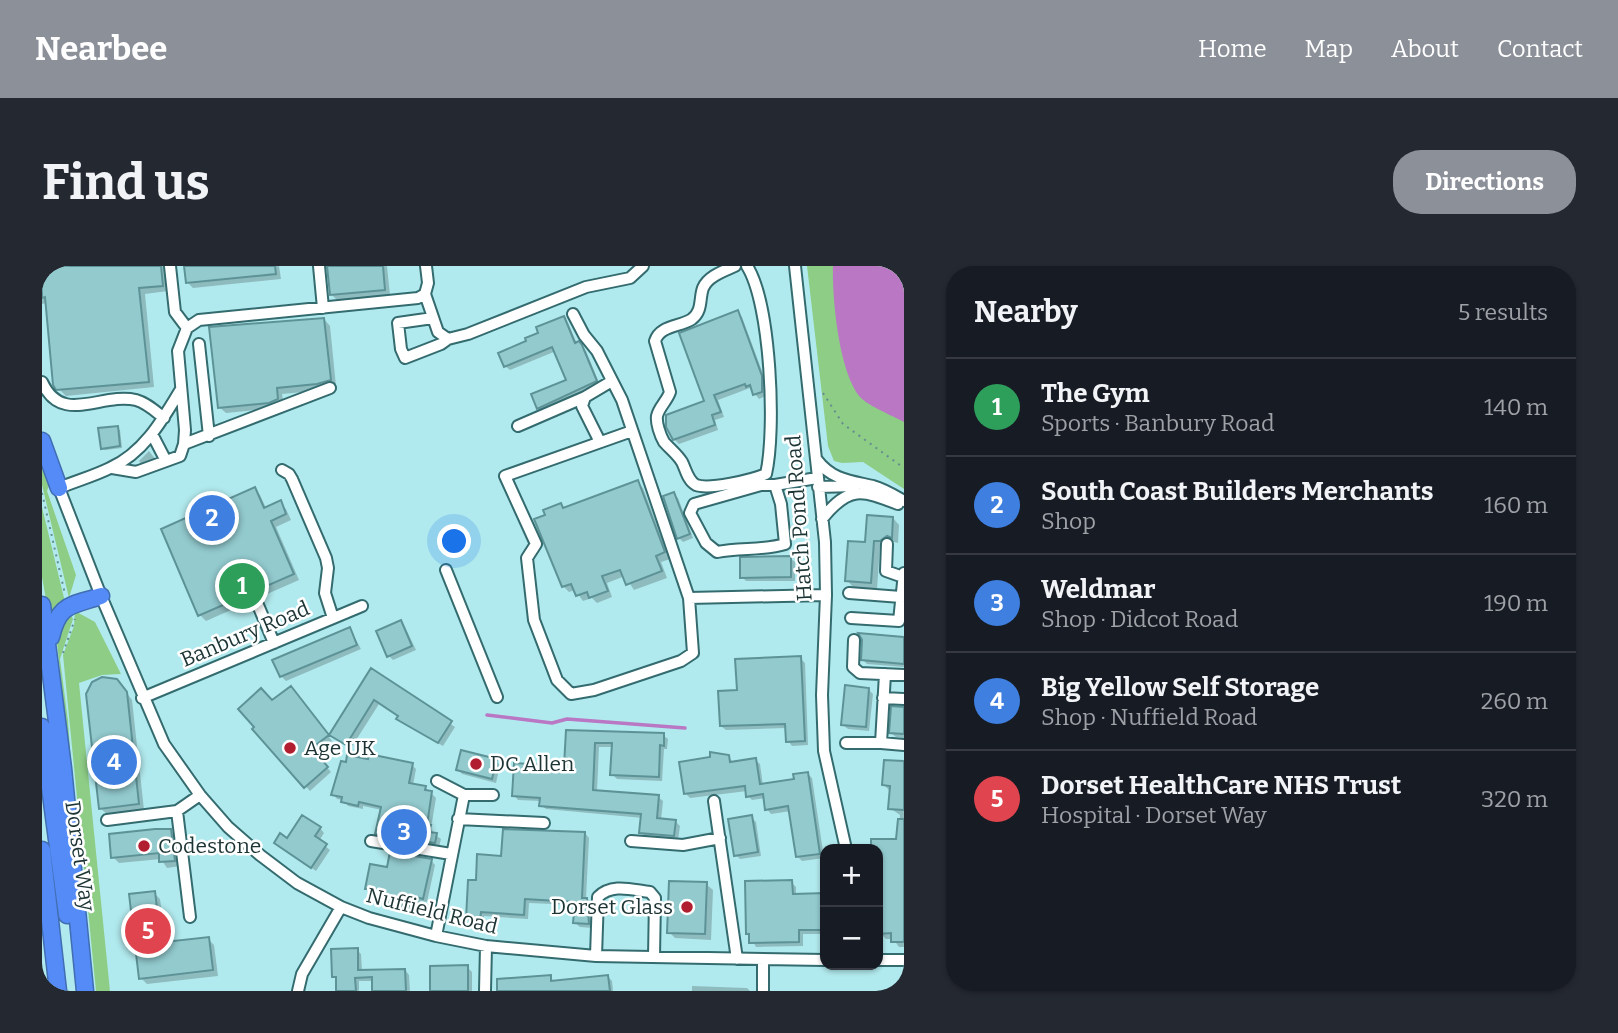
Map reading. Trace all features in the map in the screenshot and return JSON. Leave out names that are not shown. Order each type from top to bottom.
[{"type":"highway","points":[[42,441],[59,488]]},
{"type":"highway","points":[[49,645],[55,620],[62,610],[101,596]]},
{"type":"highway","points":[[42,605],[49,645],[85,991]]},
{"type":"highway","name":"Dorset Way","points":[[42,727],[77,991]]},
{"type":"highway","name":"Dorset Way","points":[[42,850],[58,991]]},
{"type":"street","points":[[170,266],[175,312],[187,328]]},
{"type":"street","points":[[319,266],[323,308]]},
{"type":"street","points":[[426,266],[428,283],[425,294],[438,332],[448,339]]},
{"type":"street","points":[[433,318],[398,323],[401,349],[405,358],[586,287],[629,278],[643,266]]},
{"type":"street","points":[[735,266],[714,276],[704,287],[699,312],[691,320],[662,331],[655,341],[670,392],[668,400],[657,413],[657,422],[664,441],[696,485],[710,486],[766,474],[769,461],[770,402],[766,331],[758,295],[747,266]]},
{"type":"street","name":"Hatch Pond Road","points":[[795,266],[822,519],[826,595],[822,695],[824,751],[845,844]]},
{"type":"street","points":[[113,468],[136,472],[180,456],[184,444],[178,345],[187,328],[199,320],[418,298],[425,294]]},
{"type":"street","points":[[573,314],[584,335],[597,351],[632,431],[689,597],[693,653],[681,661],[594,690],[571,694],[557,680],[534,621],[527,558],[536,544],[505,475],[632,431]]},
{"type":"street","points":[[199,344],[209,436]]},
{"type":"street","points":[[180,373],[201,370]]},
{"type":"street","points":[[517,426],[585,397],[612,381]]},
{"type":"street","points":[[42,382],[50,396],[63,404],[135,400],[164,418]]},
{"type":"street","points":[[59,488],[113,468],[152,434],[181,388]]},
{"type":"street","points":[[184,444],[330,388]]},
{"type":"street","points":[[585,397],[582,405],[600,442]]},
{"type":"street","points":[[152,434],[166,461]]},
{"type":"street","points":[[815,458],[834,476],[888,491],[904,503]]},
{"type":"street","points":[[282,470],[292,479],[326,558],[326,593],[333,618]]},
{"type":"street","points":[[775,485],[781,504],[785,544],[717,552],[706,543],[690,513],[694,504],[761,485],[818,482],[872,486]]},
{"type":"street","name":"Nuffield Road","points":[[59,488],[142,698],[164,744],[200,795],[229,827],[280,872],[297,883],[341,907],[369,918],[486,946],[596,956],[820,960]]},
{"type":"street","points":[[822,519],[839,501],[853,493],[870,493],[904,503]]},
{"type":"street","points":[[851,618],[899,621],[904,575],[886,571],[887,544]]},
{"type":"street","points":[[446,570],[497,697]]},
{"type":"street","points":[[849,593],[901,597]]},
{"type":"street","points":[[689,597],[826,595]]},
{"type":"street","points":[[254,598],[274,643]]},
{"type":"street","name":"Banbury Road","points":[[142,698],[362,606]]},
{"type":"street","points":[[854,640],[853,667],[860,673],[904,675]]},
{"type":"street","points":[[881,743],[884,674]]},
{"type":"street","points":[[883,698],[904,699]]},
{"type":"street","points":[[846,743],[904,745]]},
{"type":"street","points":[[437,781],[464,794],[493,795]]},
{"type":"street","points":[[436,936],[464,794]]},
{"type":"street","points":[[107,820],[177,811],[200,795]]},
{"type":"street","points":[[714,801],[737,959]]},
{"type":"street","points":[[177,811],[190,917]]},
{"type":"street","points":[[458,819],[544,824]]},
{"type":"street","points":[[631,841],[683,845],[720,838]]},
{"type":"street","points":[[371,841],[451,854]]},
{"type":"street","points":[[596,956],[598,897],[606,889],[617,888],[650,892],[655,898],[654,957]]},
{"type":"street","points":[[298,991],[302,974],[341,907]]},
{"type":"street","points":[[485,991],[486,946]]},
{"type":"street","points":[[883,960],[904,960]]},
{"type":"street","points":[[763,961],[763,991]]},
{"type":"path","points":[[822,393],[843,424],[904,468]]},
{"type":"green space","points":[[807,266],[904,266],[904,489],[863,462],[834,461],[828,446]]},
{"type":"green space","points":[[42,460],[49,486],[47,491],[76,575],[69,598],[42,485]]},
{"type":"green space","points":[[42,507],[65,602],[56,606],[49,616],[42,577]]},
{"type":"green space","points":[[75,611],[95,622],[121,674],[102,675],[79,683],[110,991],[96,991],[63,655],[74,626]]},
{"type":"green space","points":[[70,613],[73,619],[60,659],[68,721],[76,833],[56,632]]},
{"type":"shaded area","points":[[833,266],[904,266],[904,422],[875,408],[861,398],[853,387],[838,335]]},
{"type":"building","points":[[42,266],[161,266],[163,286],[139,288],[149,382],[56,390],[53,385],[45,297],[42,298]]},
{"type":"building","points":[[184,266],[275,266],[276,274],[186,283]]},
{"type":"building","points":[[327,266],[383,266],[385,290],[330,295]]},
{"type":"building","points":[[738,310],[762,376],[762,392],[753,395],[750,385],[746,387],[745,384],[714,395],[721,412],[712,415],[715,425],[673,440],[666,427],[666,415],[704,401],[679,333]]},
{"type":"building","points":[[564,316],[575,343],[579,341],[582,345],[597,381],[537,409],[531,394],[566,380],[552,347],[504,367],[498,353],[538,333],[536,327]]},
{"type":"building","points":[[324,318],[331,380],[277,388],[278,399],[269,403],[218,408],[209,327]]},
{"type":"building","points":[[118,426],[120,446],[101,449],[98,428]]},
{"type":"building","points":[[638,480],[665,552],[656,556],[662,571],[626,585],[620,570],[602,576],[608,591],[589,598],[587,592],[576,596],[571,584],[562,587],[534,519],[545,515],[543,510],[561,503],[563,508]]},
{"type":"building","points":[[255,487],[264,508],[281,500],[286,514],[271,521],[294,574],[198,616],[161,529]]},
{"type":"building","points":[[674,492],[690,534],[677,539],[663,496]]},
{"type":"building","points":[[867,515],[893,517],[892,538],[887,536],[880,541],[874,541],[871,583],[845,581],[848,541],[865,542]]},
{"type":"building","points":[[791,556],[791,577],[740,578],[740,557]]},
{"type":"building","points":[[401,620],[412,646],[387,657],[376,631]]},
{"type":"building","points":[[350,627],[357,645],[280,677],[272,660]]},
{"type":"building","points":[[858,633],[904,637],[904,664],[861,660],[862,640]]},
{"type":"building","points":[[801,656],[805,741],[786,742],[785,724],[720,726],[718,691],[737,690],[735,659]]},
{"type":"building","points":[[371,668],[452,721],[438,743],[396,719],[398,716],[374,700],[346,745],[329,735]]},
{"type":"building","points":[[102,677],[117,679],[127,692],[139,804],[99,809],[86,694],[92,682]]},
{"type":"building","points":[[845,685],[869,688],[866,727],[841,725]]},
{"type":"building","name":"Age UK","points":[[291,686],[329,735],[312,748],[328,767],[304,788],[238,709],[261,688],[272,700]]},
{"type":"building","points":[[891,706],[904,707],[904,734],[889,733]]},
{"type":"building","points":[[566,730],[664,733],[664,746],[660,745],[659,777],[610,775],[612,743],[595,743],[593,790],[659,795],[657,818],[676,820],[674,836],[639,833],[641,814],[539,806],[540,798],[512,796],[514,763],[564,766]]},
{"type":"building","name":"DC Allen","points":[[461,750],[497,759],[492,779],[456,770]]},
{"type":"building","points":[[710,752],[729,755],[730,762],[756,758],[760,784],[794,779],[793,774],[808,772],[820,854],[796,857],[788,806],[765,810],[763,794],[746,797],[745,786],[684,794],[679,762],[710,757]]},
{"type":"building","points":[[369,754],[413,763],[409,783],[426,786],[425,790],[432,791],[427,825],[431,825],[429,832],[437,833],[435,843],[375,834],[381,807],[359,802],[358,806],[341,802],[342,797],[331,795],[341,761],[346,762],[347,755],[368,759]]},
{"type":"building","points":[[884,760],[904,761],[904,810],[888,809],[890,786],[882,785]]},
{"type":"building","points":[[302,815],[321,827],[315,836],[327,844],[311,868],[274,843],[280,833],[287,838]]},
{"type":"building","points":[[752,815],[758,852],[734,856],[728,819]]},
{"type":"building","points":[[898,819],[904,819],[904,942],[891,942],[891,933],[883,934],[883,844],[871,844],[871,839],[896,839]]},
{"type":"building","points":[[171,829],[175,861],[159,862],[159,853],[111,858],[109,834]]},
{"type":"building","points":[[503,829],[585,832],[582,898],[587,898],[589,924],[573,923],[575,902],[525,899],[524,915],[481,912],[480,920],[466,919],[468,880],[476,880],[477,854],[501,856]]},
{"type":"building","points":[[390,852],[432,859],[423,899],[416,897],[414,907],[368,898],[370,889],[365,889],[370,864],[387,867]]},
{"type":"building","points":[[792,880],[793,894],[820,893],[820,930],[799,930],[799,942],[749,943],[749,934],[746,934],[745,881]]},
{"type":"building","name":"Dorset Glass","points":[[669,881],[707,882],[705,934],[667,933]]},
{"type":"building","points":[[155,891],[159,925],[163,925],[165,942],[209,937],[213,970],[139,979],[129,894]]},
{"type":"building","points":[[358,948],[358,970],[405,969],[406,991],[372,991],[372,977],[355,978],[356,991],[336,991],[336,977],[332,977],[331,949]]},
{"type":"building","points":[[468,965],[468,991],[430,991],[430,966]]},
{"type":"building","points":[[551,975],[551,981],[608,975],[610,991],[497,991],[497,979]]},
{"type":"waterway","points":[[487,715],[552,723],[567,719],[685,728]]},
{"type":"place","name":"South Coast Builders Merchants","points":[[212,518]]},
{"type":"place","name":"The Gym","points":[[242,586]]},
{"type":"place","name":"Age UK","points":[[290,748]]},
{"type":"place","name":"Big Yellow Self Storage","points":[[114,762]]},
{"type":"place","name":"DC Allen","points":[[476,764]]},
{"type":"place","name":"Weldmar","points":[[404,832]]},
{"type":"place","name":"Codestone","points":[[144,846]]},
{"type":"place","name":"Dorset Glass","points":[[687,907]]},
{"type":"place","name":"Dorset HealthCare NHS Trust","points":[[148,931]]}]
